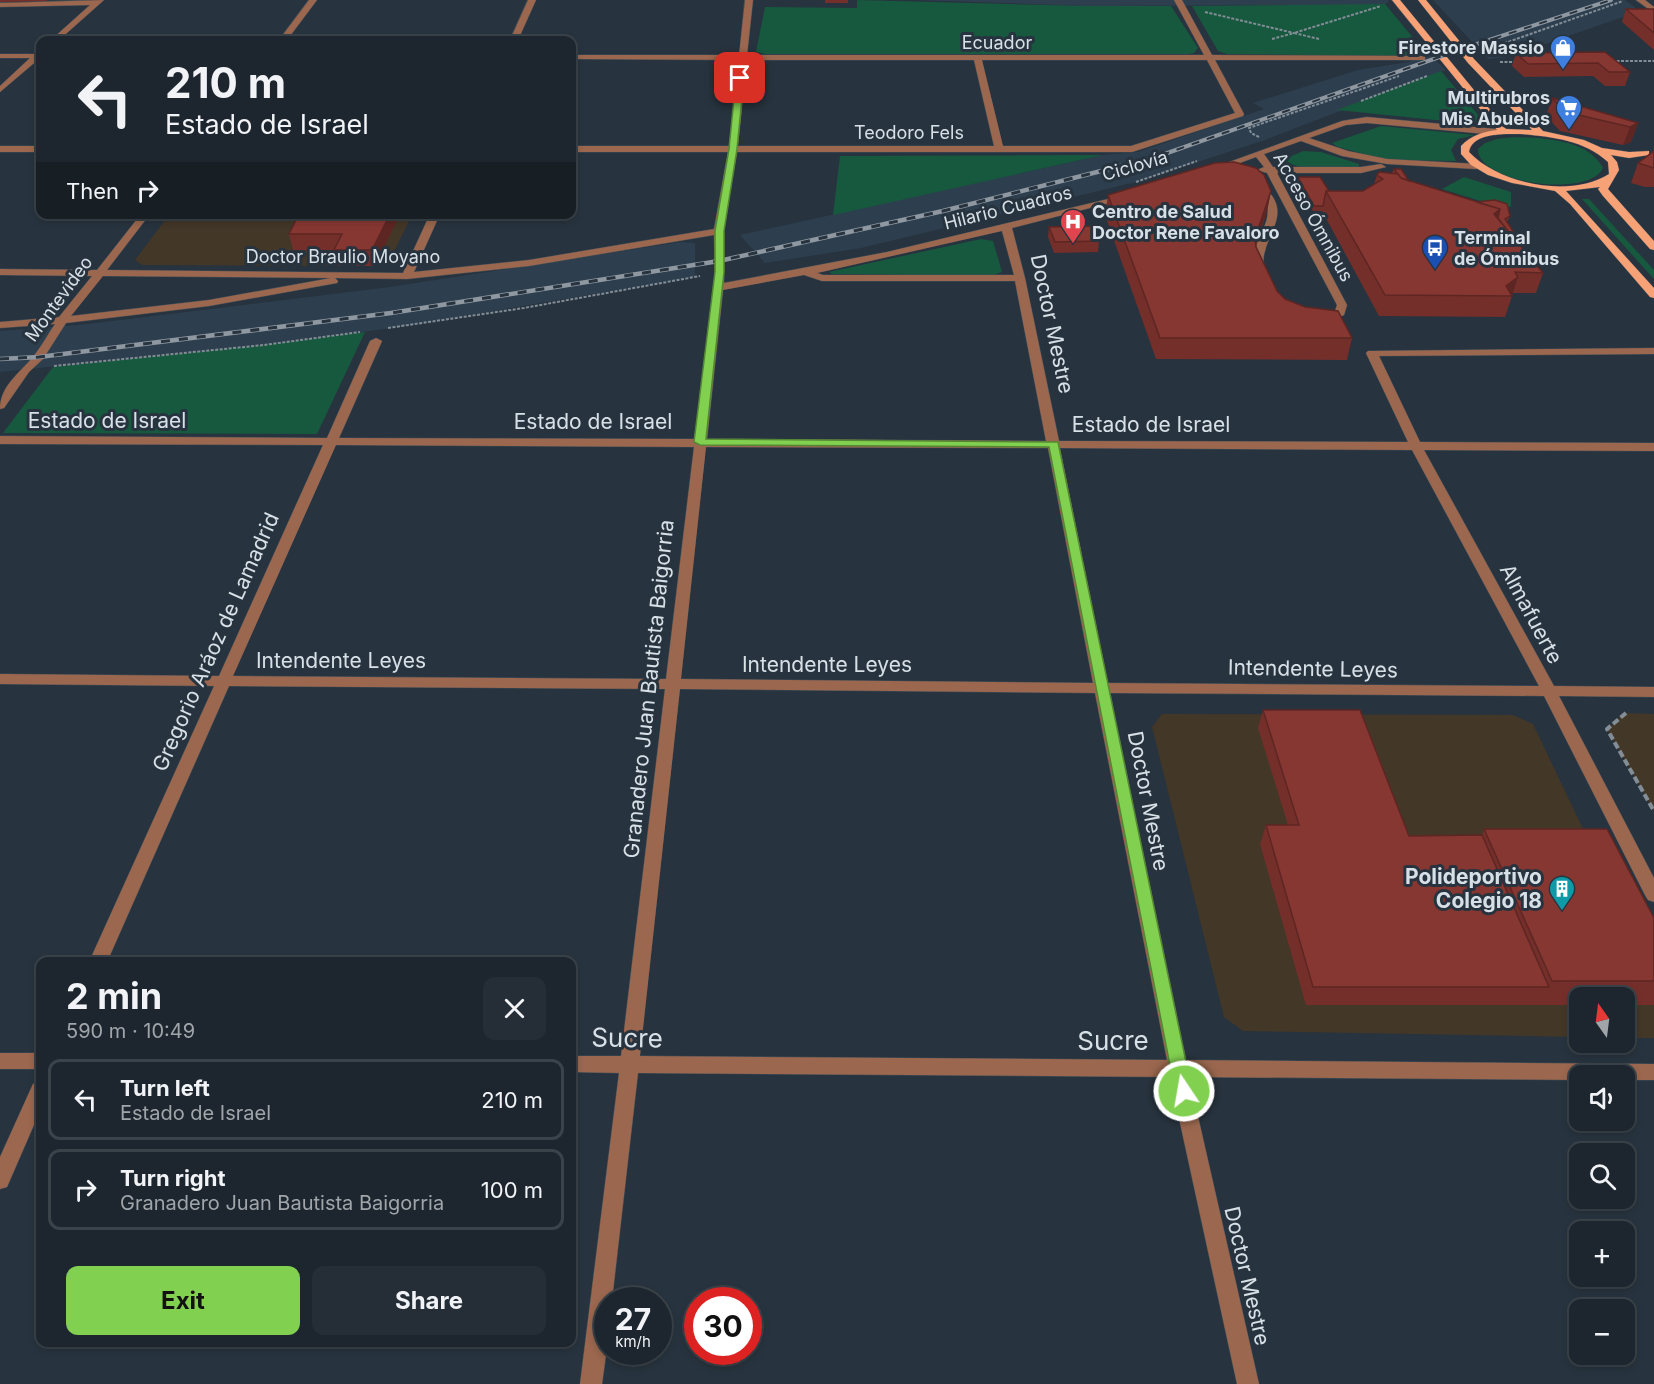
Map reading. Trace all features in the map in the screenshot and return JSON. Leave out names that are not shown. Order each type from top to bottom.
[{"type":"main road","points":[[1396,0],[1500,132]]},
{"type":"main road","points":[[1422,0],[1471,61],[1540,133]]},
{"type":"main road","points":[[1500,132],[1540,133],[1573,140],[1599,150],[1629,155],[1651,152],[1619,170],[1605,182],[1592,186],[1557,188],[1505,180],[1476,166],[1464,152],[1465,146],[1479,136],[1500,132]]},
{"type":"main road","points":[[1599,150],[1619,170]]},
{"type":"main road","points":[[1619,170],[1604,189],[1606,194],[1654,247]]},
{"type":"main road","points":[[1557,188],[1573,202],[1654,295]]},
{"type":"street","points":[[285,36],[313,0]]},
{"type":"street","points":[[516,36],[532,0]]},
{"type":"street","name":"Granadero Juan Bautista Baigorria","points":[[591,1384],[630,1065],[720,272],[719,231],[733,149],[749,0]]},
{"type":"street","points":[[1640,0],[1654,11]]},
{"type":"street","points":[[0,5],[99,2]]},
{"type":"street","points":[[60,36],[99,2]]},
{"type":"street","points":[[1179,3],[1209,58]]},
{"type":"street","points":[[0,56],[36,55]]},
{"type":"street","name":"Ecuador","points":[[576,57],[1422,58]]},
{"type":"street","points":[[0,90],[36,58]]},
{"type":"street","points":[[978,58],[999,149]]},
{"type":"street","name":"Teodoro Fels","points":[[576,149],[1132,149],[1240,114],[1209,58]]},
{"type":"street","points":[[1227,176],[1207,175],[1256,148],[1301,138],[1346,123],[1367,120],[1500,132]]},
{"type":"street","points":[[1301,138],[1364,159],[1400,165]]},
{"type":"street","name":"Acceso Ómnibus","points":[[1256,148],[1270,169],[1342,305],[1340,313],[1329,318],[1309,319]]},
{"type":"street","points":[[0,149],[36,149]]},
{"type":"street","name":"Acceso Ómnibus","points":[[1229,164],[1248,172],[1268,193],[1273,203],[1274,215],[1258,263],[1259,270],[1269,288]]},
{"type":"street","points":[[1248,172],[1270,169],[1361,170],[1400,165],[1476,166]]},
{"type":"street","name":"Hilario Cuadros","points":[[717,288],[742,280],[804,272],[1006,226],[1132,194]]},
{"type":"street","name":"Montevideo","points":[[0,405],[25,369],[39,357],[62,321],[142,219]]},
{"type":"street","points":[[407,276],[433,219]]},
{"type":"street","name":"Doctor Mestre","points":[[1006,226],[1020,278],[1054,444],[1178,1069],[1248,1384]]},
{"type":"street","name":"Doctor Braulio Moyano","points":[[0,272],[407,276],[529,263],[719,231]]},
{"type":"street","points":[[804,272],[822,278],[1020,278]]},
{"type":"street","points":[[0,325],[62,321],[235,298],[363,275]]},
{"type":"street","name":"Gregorio Aráoz de Lamadrid","points":[[100,957],[376,341]]},
{"type":"street","name":"Almafuerte","points":[[1654,351],[1372,353],[1416,446],[1549,692],[1654,895]]},
{"type":"street","name":"Estado de Israel","points":[[0,440],[1654,447]]},
{"type":"street","name":"Intendente Leyes","points":[[0,679],[1654,692]]},
{"type":"street","points":[[0,1061],[36,1061]]},
{"type":"street","name":"Sucre","points":[[576,1064],[1654,1072]]},
{"type":"street","points":[[0,1180],[36,1099]]},
{"type":"path","points":[[1475,47],[1508,42],[1626,0]]},
{"type":"path","points":[[1295,33],[1381,6],[1382,1]]},
{"type":"path","points":[[1179,3],[1328,41]]},
{"type":"path","points":[[1607,62],[1654,61]]},
{"type":"path","points":[[1500,62],[1524,62]]},
{"type":"path","points":[[1359,102],[1431,75]]},
{"type":"path","points":[[1256,148],[1264,140],[1251,133],[1249,128],[1399,76]]},
{"type":"path","name":"Ciclovía","points":[[1136,182],[1203,159]]},
{"type":"path","points":[[1624,712],[1606,729],[1654,812]]},
{"type":"shaded area","points":[[916,0],[1389,1],[1385,4],[1373,5],[1085,6]]},
{"type":"shaded area","points":[[1433,0],[1625,0],[1640,11],[1508,57],[1488,59]]},
{"type":"shaded area","points":[[1430,55],[1446,70],[1265,140],[1136,182],[861,248],[765,263],[740,235],[1103,155],[1138,152],[1264,109],[1253,103],[1358,70],[1408,62]]},
{"type":"shaded area","points":[[166,219],[410,219],[390,260],[375,266],[142,265],[135,260]]},
{"type":"shaded area","points":[[681,242],[695,243],[695,277],[399,327],[264,345],[0,372],[0,331],[88,324],[390,287]]},
{"type":"shaded area","points":[[1624,713],[1654,714],[1654,811],[1607,729]]},
{"type":"shaded area","points":[[1162,714],[1513,715],[1533,724],[1595,854],[1654,969],[1654,1038],[1635,1038],[1635,987],[1569,987],[1569,1037],[1243,1031],[1224,1017],[1152,727]]},
{"type":"green space","points":[[857,0],[1171,6],[1198,48],[1194,53],[1189,54],[765,54],[756,52],[765,7],[857,8]]},
{"type":"green space","points":[[1385,4],[1425,52],[1399,56],[1227,54],[1218,51],[1192,6]]},
{"type":"green space","points":[[1441,71],[1479,116],[1478,122],[1445,121],[1337,110]]},
{"type":"green space","points":[[1381,126],[1475,135],[1458,139],[1451,150],[1456,161],[1386,160],[1338,147],[1332,143]]},
{"type":"green space","points":[[1514,137],[1538,138],[1576,146],[1596,158],[1603,168],[1594,177],[1577,183],[1557,185],[1513,178],[1495,171],[1483,161],[1478,149],[1485,143]]},
{"type":"green space","points":[[1303,151],[1321,152],[1359,164],[1359,167],[1299,167],[1286,162],[1285,159]]},
{"type":"green space","points":[[1103,155],[838,214],[833,215],[840,156]]},
{"type":"green space","points":[[1464,177],[1511,192],[1511,206],[1506,209],[1442,189]]},
{"type":"green space","points":[[1582,199],[1589,199],[1654,270],[1654,279]]},
{"type":"green space","points":[[981,239],[993,241],[1002,272],[991,276],[832,274],[829,272]]},
{"type":"green space","points":[[365,332],[317,434],[3,433],[53,367]]},
{"type":"building","points":[[1626,9],[1654,9],[1654,33]]},
{"type":"building","points":[[1605,52],[1630,72],[1609,72],[1598,63],[1528,64],[1516,53]]},
{"type":"building","points":[[1552,98],[1638,123],[1630,127],[1566,112]]},
{"type":"building","points":[[1654,151],[1654,168],[1638,163]]},
{"type":"building","points":[[1234,162],[1256,168],[1264,175],[1271,191],[1255,238],[1256,247],[1277,291],[1285,299],[1305,307],[1338,311],[1352,338],[1160,338],[1108,195],[1215,163]]},
{"type":"building","points":[[1394,169],[1401,169],[1409,181],[1401,178]]},
{"type":"building","name":"Terminal de Ómnibus","points":[[1379,172],[1398,174],[1401,178],[1500,209],[1494,214],[1543,273],[1515,272],[1518,277],[1506,286],[1512,296],[1385,295],[1326,191],[1363,191],[1383,179],[1377,175]]},
{"type":"building","points":[[1298,177],[1320,177],[1329,191],[1326,191],[1323,206],[1314,206]]},
{"type":"building","points":[[1495,200],[1507,204],[1510,216],[1505,219],[1515,234],[1512,236],[1498,218],[1500,209],[1476,202]]},
{"type":"building","points":[[296,219],[388,219],[372,250],[334,250],[342,234],[289,234]]},
{"type":"building","points":[[1093,226],[1099,241],[1055,242],[1049,227]]},
{"type":"building","points":[[1263,710],[1360,710],[1409,836],[1482,835],[1549,987],[1313,987],[1266,825],[1299,825]]},
{"type":"building","name":"Polideportivo Colegio 18","points":[[1484,829],[1607,829],[1654,918],[1654,981],[1552,981]]},
{"type":"railway","points":[[1115,167],[1156,157],[1462,49],[1611,0]]},
{"type":"railway","points":[[0,359],[39,357],[391,313],[719,261],[943,211],[1121,166]]},
{"type":"place","name":"Firestore Massio","points":[[1563,71]]},
{"type":"place","name":"Multirubros Mis Abuelos","points":[[1569,131]]},
{"type":"place","name":"Centro de Salud Doctor Rene Favaloro","points":[[1073,245]]},
{"type":"place","name":"Terminal de Ómnibus","points":[[1435,271]]},
{"type":"place","name":"Polideportivo Colegio 18","points":[[1562,912]]},
{"type":"route","points":[[740,78],[733,149],[719,231],[720,272],[700,442],[1054,444],[1184,1091]]}]
